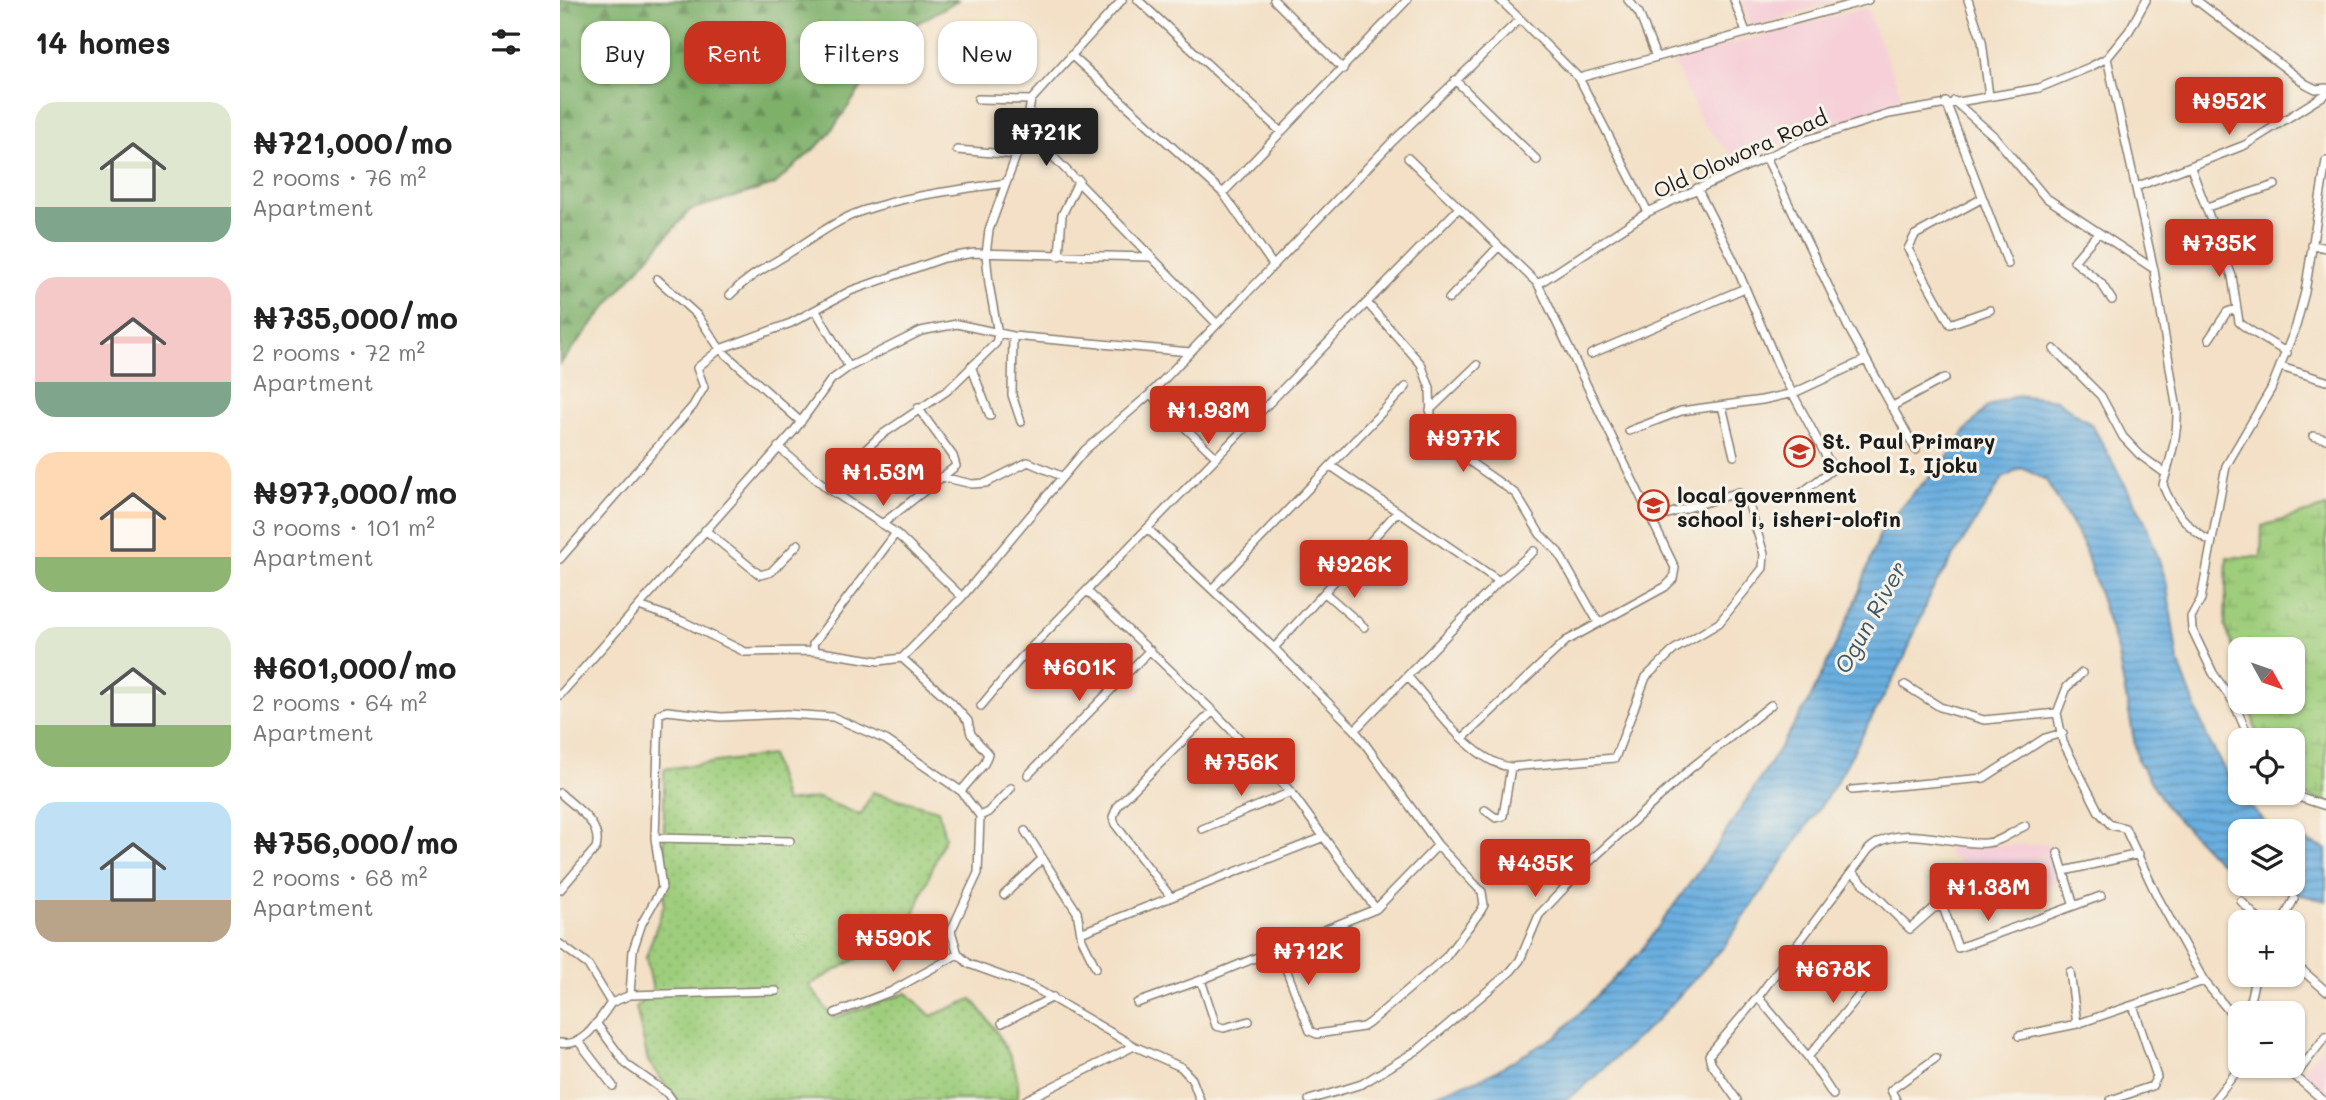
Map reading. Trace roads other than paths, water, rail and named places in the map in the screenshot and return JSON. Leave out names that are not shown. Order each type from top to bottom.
[{"type":"street","points":[[826,487],[880,436],[948,390],[971,366],[992,350],[998,334],[986,254],[992,217],[1026,129],[1031,100],[1122,0]]},
{"type":"street","points":[[1139,0],[1280,132]]},
{"type":"street","points":[[1274,0],[1343,69]]},
{"type":"street","points":[[1223,193],[1407,0]]},
{"type":"street","points":[[1500,0],[1579,78],[1648,212]]},
{"type":"street","points":[[1628,0],[1643,22],[1656,57]]},
{"type":"street","points":[[1734,0],[1746,32]]},
{"type":"street","points":[[1579,78],[1868,0]]},
{"type":"street","points":[[1968,0],[1982,41],[1989,96]]},
{"type":"street","name":"Old Olowora Road","points":[[1538,284],[1648,212],[1829,131],[1950,102],[2039,88],[2107,58],[2129,31],[2146,0]]},
{"type":"street","points":[[2196,0],[2306,84],[2316,89],[2326,88]]},
{"type":"street","points":[[639,606],[682,621],[745,652],[814,651],[879,661],[902,658],[962,597],[1085,450],[1150,394],[1455,80],[1520,19]]},
{"type":"street","points":[[1071,55],[1223,193],[1273,265]]},
{"type":"street","points":[[2107,58],[2154,270],[2177,410],[2178,431],[2174,456],[2163,485],[2173,506],[2197,532],[2210,541]]},
{"type":"street","points":[[1455,80],[1537,160]]},
{"type":"street","points":[[2136,187],[2245,145],[2326,94]]},
{"type":"street","points":[[978,99],[1031,100]]},
{"type":"street","points":[[1950,102],[1995,137],[2045,197],[2154,270]]},
{"type":"street","points":[[1950,102],[1981,199],[2008,264]]},
{"type":"street","points":[[1026,129],[1079,180],[1217,324]]},
{"type":"street","points":[[957,150],[1017,155]]},
{"type":"street","points":[[1766,157],[1865,360],[1916,450]]},
{"type":"street","points":[[1408,158],[1538,284],[1596,411],[1675,568],[1672,579],[1665,587],[1598,622],[1553,652],[1463,738]]},
{"type":"street","points":[[2245,728],[2234,703],[2213,673],[2191,625],[2192,617],[2201,599],[2226,466],[2281,367],[2305,292],[2326,161]]},
{"type":"street","points":[[2191,168],[2232,276],[2236,309],[2244,328],[2287,352]]},
{"type":"street","points":[[1059,256],[1062,215],[1079,180]]},
{"type":"street","points":[[730,295],[747,278],[807,239],[861,212],[943,192],[1006,183]]},
{"type":"street","points":[[2207,207],[2275,186]]},
{"type":"street","points":[[1697,188],[1745,288],[1780,370],[1833,469],[1800,494]]},
{"type":"street","points":[[1981,199],[1915,235],[1908,249],[1950,324],[1990,310]]},
{"type":"street","points":[[981,705],[1020,659],[1149,530],[1216,457],[1459,208]]},
{"type":"street","points":[[2098,233],[2074,261],[2101,283],[2112,300]]},
{"type":"street","points":[[2312,245],[2326,248]]},
{"type":"street","points":[[1449,299],[1499,246]]},
{"type":"street","points":[[560,559],[693,405],[704,383],[697,368],[720,349],[816,311],[850,291],[930,262],[962,254],[1150,257]]},
{"type":"street","points":[[657,279],[698,316],[720,349],[801,422]]},
{"type":"street","points":[[1591,354],[1745,288]]},
{"type":"street","points":[[1368,304],[1421,364],[1430,388],[1430,410],[1440,442],[1516,494],[1540,534],[1558,552],[1598,622]]},
{"type":"street","points":[[2209,339],[2227,312],[2236,309]]},
{"type":"street","points":[[816,311],[849,367]]},
{"type":"street","points":[[560,695],[801,422],[831,380],[849,367],[921,331],[942,326],[971,326],[1013,336],[1190,352]]},
{"type":"street","points":[[1013,336],[1012,395],[1021,422]]},
{"type":"street","points":[[2054,349],[2101,396],[2123,437],[2140,455],[2166,474]]},
{"type":"street","points":[[1629,431],[1681,411],[1794,393],[1865,360]]},
{"type":"street","points":[[1430,410],[1477,365]]},
{"type":"street","points":[[971,366],[990,416]]},
{"type":"street","points":[[2281,367],[2326,381]]},
{"type":"street","points":[[1891,407],[1945,378]]},
{"type":"street","points":[[1212,589],[1406,387]]},
{"type":"street","points":[[1150,394],[1216,457]]},
{"type":"street","points":[[1721,406],[1734,456]]},
{"type":"street","points":[[882,524],[957,462],[918,408]]},
{"type":"street","points":[[2313,436],[2326,439]]},
{"type":"street","points":[[778,447],[826,487],[896,533],[962,597]]},
{"type":"street","points":[[942,477],[972,484],[986,483],[1028,462],[1061,476]]},
{"type":"street","points":[[1331,466],[1500,581]]},
{"type":"street","points":[[1409,678],[1463,738],[1487,760],[1511,766],[1615,758],[1646,677],[1653,668],[1675,649],[1719,623],[1763,568],[1764,554],[1747,499],[1739,492],[1652,519]]},
{"type":"street","points":[[1274,648],[1397,512]]},
{"type":"street","points":[[705,530],[760,575],[771,572],[798,544]]},
{"type":"street","points":[[1149,530],[1274,648],[1355,730],[1438,845],[1482,892],[1484,905],[1471,928],[1445,958],[1408,993],[1363,1027],[1317,1034],[1310,1031],[1278,948]]},
{"type":"street","points":[[814,651],[813,644],[896,533]]},
{"type":"street","points":[[1355,730],[1409,678],[1500,581],[1534,551]]},
{"type":"street","points":[[1088,592],[1213,711],[1291,792],[1376,909]]},
{"type":"street","points":[[1325,593],[1364,627]]},
{"type":"street","points":[[1028,775],[1150,650]]},
{"type":"street","points":[[902,658],[952,703],[968,721],[971,734],[988,754],[984,764],[961,790]]},
{"type":"street","points":[[2082,673],[2067,687],[2057,713],[2063,742],[2099,811],[2111,825],[2125,828],[2156,894],[2204,981],[2228,1010]]},
{"type":"street","points":[[1905,685],[1940,707],[1968,713],[1984,720],[2057,713]]},
{"type":"street","points":[[1309,1100],[1362,1084],[1419,1049],[1511,971],[1520,960],[1539,915],[1587,864],[1691,768],[1771,705]]},
{"type":"street","points":[[630,995],[634,950],[642,923],[662,888],[655,838],[658,718],[663,711],[721,718],[778,714],[833,717],[886,740],[961,790],[980,816],[978,873],[951,931],[958,954],[969,964],[1010,977],[1053,997],[1134,1046],[1187,1072],[1200,1100]]},
{"type":"street","points":[[1170,896],[1115,824],[1114,817],[1118,805],[1213,711]]},
{"type":"street","points":[[1852,790],[1932,785],[1984,778],[2045,738],[2063,733]]},
{"type":"street","points":[[1485,810],[1496,818],[1503,816],[1511,766]]},
{"type":"street","points":[[980,816],[988,812],[1011,788]]},
{"type":"street","points":[[1202,829],[1291,792]]},
{"type":"street","points":[[560,793],[594,825],[598,841],[596,848],[560,890]]},
{"type":"street","points":[[2305,799],[2326,806]]},
{"type":"street","points":[[1737,1100],[1711,1063],[1709,1055],[1758,997],[1874,844],[1905,835],[1984,844],[2002,840],[2010,832],[2025,825]]},
{"type":"street","points":[[1025,831],[1077,912],[1083,932],[1082,939],[1096,968]]},
{"type":"street","points":[[1083,932],[1324,837]]},
{"type":"street","points":[[655,838],[790,841]]},
{"type":"street","points":[[1137,1003],[1376,909],[1438,845]]},
{"type":"street","points":[[2058,853],[2074,906]]},
{"type":"street","points":[[2064,871],[2139,854]]},
{"type":"street","points":[[1004,895],[1042,859]]},
{"type":"street","points":[[1852,872],[1910,929],[1934,908],[1943,907],[1958,948],[2101,896]]},
{"type":"street","points":[[2288,910],[2294,899]]},
{"type":"street","points":[[2241,901],[2250,910]]},
{"type":"street","points":[[560,944],[588,965],[611,1003]]},
{"type":"street","points":[[835,1013],[890,992],[958,954]]},
{"type":"street","points":[[1808,1058],[1880,970]]},
{"type":"street","points":[[2070,972],[2077,1024]]},
{"type":"street","points":[[2305,973],[2326,991]]},
{"type":"street","points":[[1201,980],[1216,1026],[1224,1028],[1249,1021]]},
{"type":"street","points":[[2019,1036],[2077,1024],[2204,981]]},
{"type":"street","points":[[560,1043],[570,1045],[579,1042],[611,1003],[630,995],[776,991]]},
{"type":"street","points":[[1002,1023],[1053,997]]},
{"type":"street","points":[[1758,997],[1808,1058],[1833,1095]]},
{"type":"street","points":[[2111,1100],[2152,1086],[2157,1077],[2133,1005]]},
{"type":"street","points":[[596,1023],[626,1064],[667,1093],[672,1100]]},
{"type":"street","points":[[2305,1063],[2326,1036]]},
{"type":"street","points":[[579,1042],[613,1086]]},
{"type":"street","points":[[1026,1100],[1134,1046]]},
{"type":"street","points":[[1896,1100],[1891,1090],[1936,1058]]},
{"type":"street","points":[[2214,1100],[2231,1078]]},
{"type":"street","points":[[2297,1078],[2323,1100]]},
{"type":"water","name":"Ogun River","points":[[2017,395],[2056,400],[2092,425],[2145,521],[2166,580],[2178,661],[2208,739],[2228,776],[2228,805],[2249,805],[2262,819],[2228,819],[2228,867],[2217,860],[2167,808],[2138,761],[2117,650],[2083,544],[2046,480],[2022,468],[2003,478],[1931,592],[1903,661],[1835,785],[1723,948],[1656,1021],[1580,1090],[1564,1100],[1420,1100],[1487,1076],[1558,1035],[1639,953],[1717,846],[1808,703],[1854,606],[1880,533],[1912,494],[1943,464],[1967,429],[1988,406]]},
{"type":"water","points":[[2305,841],[2326,849],[2326,901],[2305,896]]},
{"type":"place","name":"St. Paul Primary School I, Ijoku","points":[[1799,452]]},
{"type":"place","name":"local government school i, isheri-olofin","points":[[1654,506]]}]
